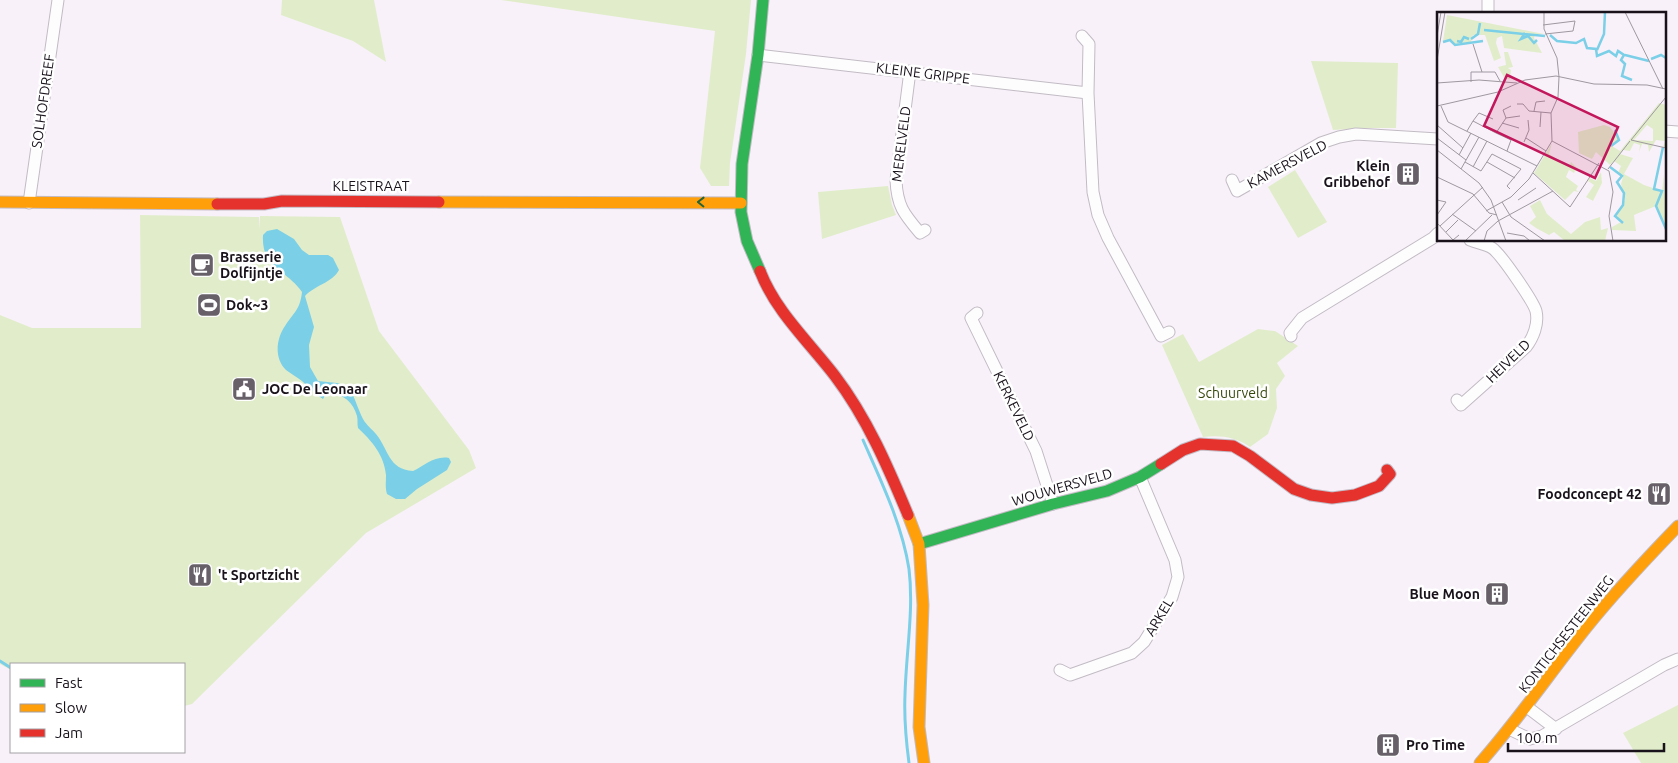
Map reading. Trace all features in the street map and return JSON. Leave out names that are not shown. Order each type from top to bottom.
[{"type":"street","name":"SOLHOFDREEF","points":[[29,203],[58,0]]},
{"type":"street","points":[[763,0],[758,55],[742,164],[741,212],[747,241],[766,287],[797,331],[836,377],[864,420],[896,484],[919,544],[923,605],[919,727],[924,763]]},
{"type":"street","points":[[1082,36],[1089,44],[1088,93],[1093,192],[1098,215],[1108,238],[1162,336],[1169,332]]},
{"type":"street","name":"KLEINE GRIPPE","points":[[758,55],[1088,93]]},
{"type":"street","name":"MERELVELD","points":[[910,71],[896,180],[896,195],[904,215],[920,233],[925,230]]},
{"type":"street","name":"KAMERSVELD","points":[[1232,180],[1237,191],[1321,143],[1339,137],[1356,134],[1437,139]]},
{"type":"street","name":"KLEISTRAAT","points":[[0,202],[133,204],[264,204],[282,201],[742,203]]},
{"type":"street","points":[[1291,336],[1290,333],[1302,318],[1437,234]]},
{"type":"street","name":"HEIVELD","points":[[1457,400],[1461,405],[1526,347],[1532,339],[1536,324],[1536,311],[1506,263],[1492,248],[1473,241]]},
{"type":"street","name":"KERKEVELD","points":[[977,313],[971,318],[1036,451],[1053,504]]},
{"type":"street","name":"WOUWERSVELD","points":[[919,544],[1053,504],[1107,491],[1140,477],[1183,450],[1200,444],[1233,446],[1250,456],[1294,489],[1311,495],[1332,498],[1355,495],[1379,486],[1390,474],[1387,470]]},
{"type":"street","name":"ARKEL","points":[[1060,670],[1070,675],[1132,653],[1144,642],[1172,597],[1178,577],[1175,560],[1140,477]]},
{"type":"street","name":"KONTICHSESTEENWEG","points":[[1480,763],[1527,707],[1586,628],[1652,552],[1678,526]]},
{"type":"street","points":[[1509,729],[1530,739],[1542,736],[1664,665],[1678,659]]},
{"type":"street","points":[[1527,707],[1556,729]]},
{"type":"green space","points":[[282,0],[374,0],[386,62],[353,41],[281,15]]},
{"type":"green space","points":[[501,0],[751,0],[746,54],[730,163],[729,186],[711,186],[700,168],[715,31]]},
{"type":"green space","points":[[1311,61],[1398,63],[1396,128],[1333,130]]},
{"type":"green space","points":[[1295,170],[1327,222],[1298,238],[1268,187]]},
{"type":"green space","points":[[888,186],[896,215],[822,239],[818,192]]},
{"type":"green space","points":[[140,215],[259,217],[260,229],[260,216],[340,217],[379,331],[469,450],[476,468],[366,533],[192,704],[185,706],[185,663],[10,663],[10,669],[0,664],[0,315],[32,328],[141,328]]},
{"type":"green space","name":"Schuurveld","points":[[1258,329],[1275,331],[1298,346],[1277,363],[1285,376],[1276,389],[1277,408],[1268,434],[1250,447],[1228,438],[1216,436],[1203,437],[1162,345],[1183,334],[1199,362]]},
{"type":"green space","points":[[1678,705],[1678,763],[1641,763],[1623,733]]},
{"type":"water","points":[[277,229],[294,239],[302,250],[309,255],[328,255],[333,258],[339,270],[332,278],[305,296],[314,327],[309,345],[310,367],[318,381],[337,383],[349,387],[366,424],[376,434],[390,458],[398,467],[413,471],[444,457],[449,458],[451,462],[447,470],[405,499],[396,499],[387,494],[383,461],[372,443],[358,428],[357,416],[353,406],[337,394],[326,394],[323,399],[282,365],[278,354],[278,342],[282,331],[298,307],[302,292],[266,255],[263,246],[263,235],[267,231]]},
{"type":"waterway","points":[[863,440],[896,519],[909,569],[910,616],[905,703],[909,763]]},
{"type":"waterway","points":[[0,661],[10,667]]},
{"type":"traffic: fast","points":[[760,271],[747,241],[741,212],[742,164],[758,55],[763,0]]},
{"type":"traffic: fast","points":[[919,544],[1053,504],[1107,491],[1140,477],[1161,464]]},
{"type":"traffic: slow","points":[[0,202],[217,204]]},
{"type":"traffic: slow","points":[[439,202],[741,203]]},
{"type":"traffic: slow","points":[[908,515],[919,544],[923,605],[919,727],[924,763]]},
{"type":"traffic: slow","points":[[1480,763],[1508,730],[1597,615],[1678,526]]},
{"type":"traffic: jam","points":[[217,204],[264,204],[282,201],[439,202]]},
{"type":"traffic: jam","points":[[760,271],[784,313],[847,392],[885,461],[908,515]]},
{"type":"traffic: jam","points":[[1161,464],[1183,450],[1200,444],[1233,446],[1250,456],[1294,489],[1311,495],[1332,498],[1355,495],[1379,486],[1390,474],[1387,470]]},
{"type":"place","name":"Klein Gribbehof","points":[[1408,174]]},
{"type":"place","name":"Brasserie Dolfijntje","points":[[202,265]]},
{"type":"place","name":"Dok~3","points":[[209,305]]},
{"type":"place","name":"JOC De Leonaar","points":[[244,389]]},
{"type":"place","name":"Foodconcept 42","points":[[1659,494]]},
{"type":"place","name":"'t Sportzicht","points":[[200,575]]},
{"type":"place","name":"Blue Moon","points":[[1497,594]]},
{"type":"place","name":"Pro Time","points":[[1388,745]]}]
